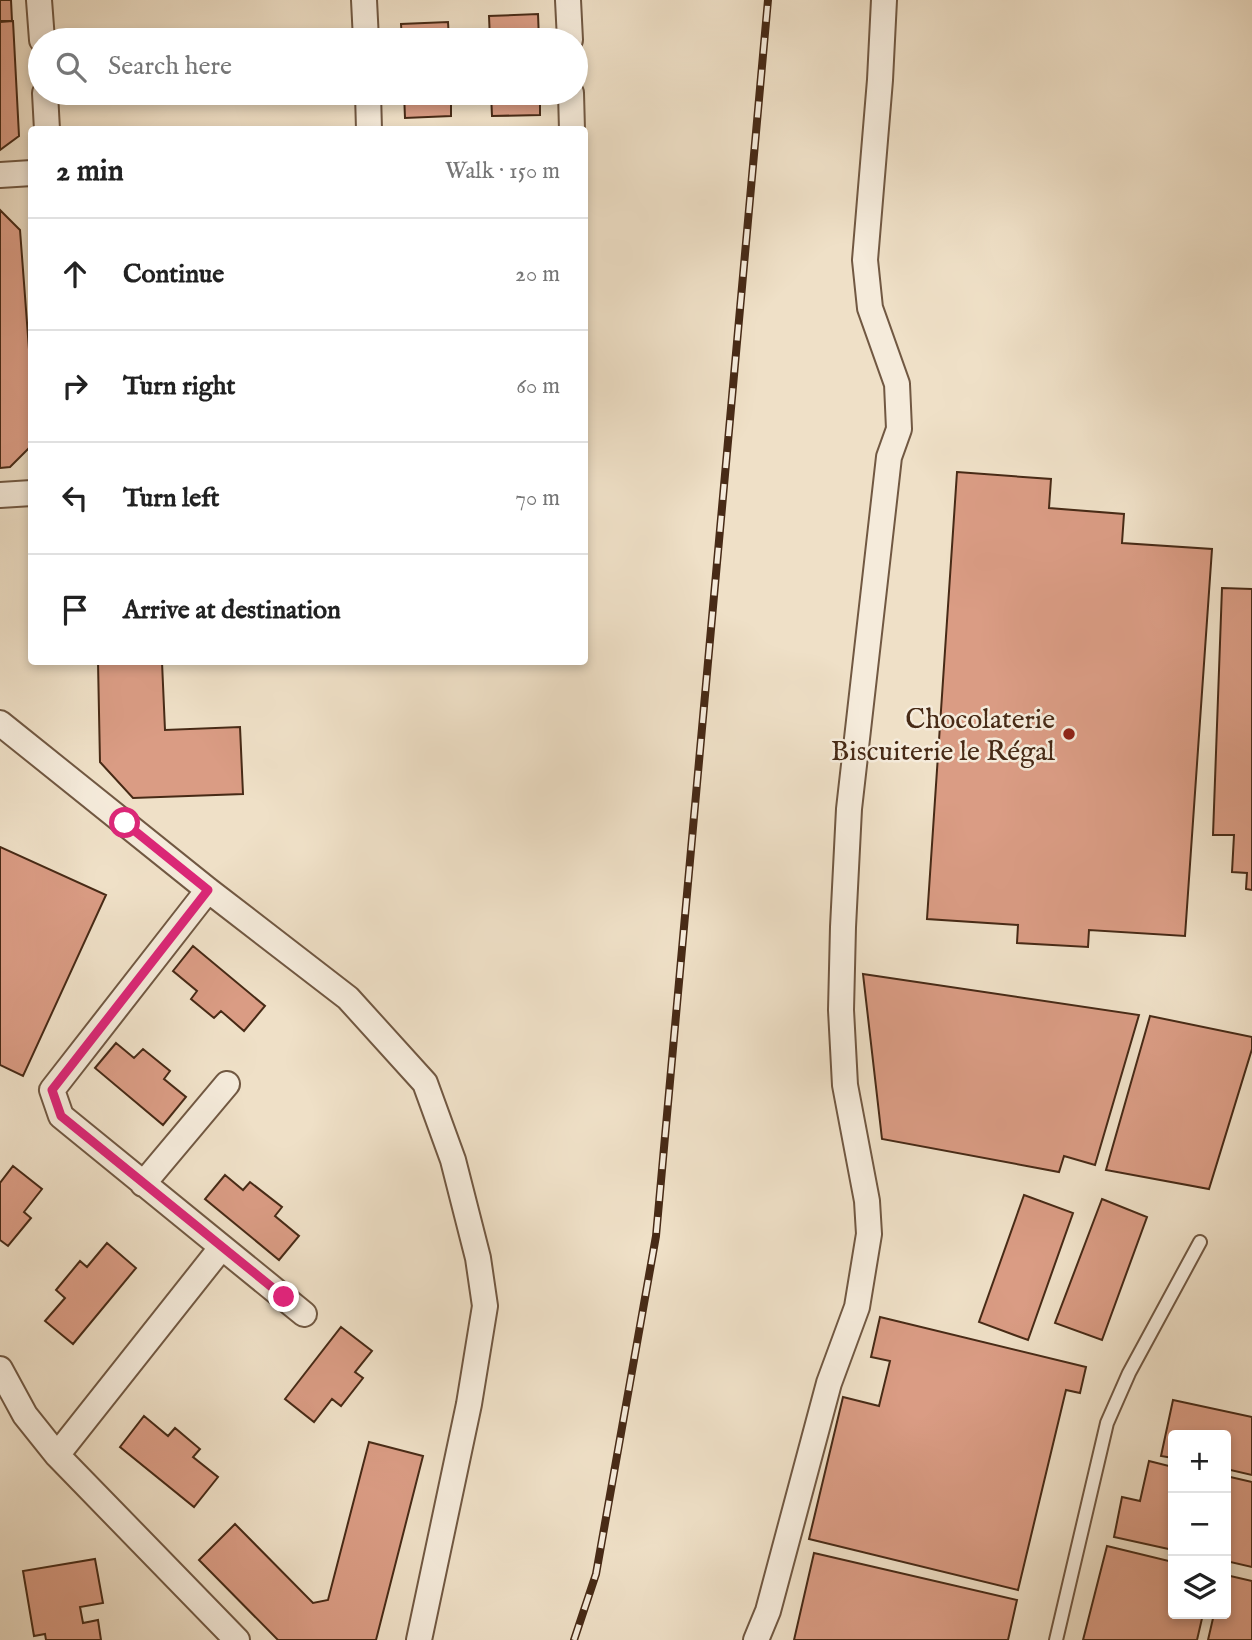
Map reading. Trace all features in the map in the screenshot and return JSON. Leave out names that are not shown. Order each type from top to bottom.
[{"type":"street","points":[[39,0],[41,28]]},
{"type":"street","points":[[364,0],[365,28]]},
{"type":"street","points":[[568,0],[569,28]]},
{"type":"street","points":[[756,1640],[768,1611],[829,1384],[857,1307],[869,1234],[867,1201],[845,1084],[841,1010],[849,809],[889,457],[899,429],[897,384],[870,309],[865,260],[884,0]]},
{"type":"street","points":[[46,105],[47,126]]},
{"type":"street","points":[[368,105],[369,126]]},
{"type":"street","points":[[571,105],[572,126]]},
{"type":"street","points":[[0,175],[28,173]]},
{"type":"street","points":[[0,495],[28,493]]},
{"type":"street","points":[[0,723],[348,998],[391,1042],[425,1083],[453,1160],[478,1258],[485,1306],[469,1404],[419,1640]]},
{"type":"street","points":[[208,890],[52,1090],[61,1116],[304,1314]]},
{"type":"street","points":[[143,1184],[226,1084]]},
{"type":"street","points":[[57,1455],[221,1248]]},
{"type":"street","points":[[0,1369],[25,1415],[57,1455],[237,1640]]},
{"type":"lane","points":[[1056,1640],[1107,1423],[1129,1373],[1200,1242]]},
{"type":"building","points":[[0,0],[11,0],[12,21],[0,22]]},
{"type":"building","points":[[538,14],[539,28],[490,28],[489,16]]},
{"type":"building","points":[[0,21],[13,21],[19,136],[0,150]]},
{"type":"building","points":[[448,22],[448,28],[401,28],[401,24]]},
{"type":"building","points":[[404,105],[451,105],[451,116],[405,118]]},
{"type":"building","points":[[492,105],[540,105],[540,115],[492,116]]},
{"type":"building","points":[[0,210],[20,230],[28,336],[28,449],[10,467],[0,468]]},
{"type":"building","name":"Chocolaterie Biscuiterie le Régal","points":[[957,472],[1051,479],[1049,508],[1124,514],[1122,543],[1212,549],[1185,936],[1089,930],[1088,947],[1017,943],[1018,925],[927,919]]},
{"type":"building","points":[[1222,588],[1252,589],[1252,890],[1246,889],[1247,873],[1232,872],[1234,835],[1213,835]]},
{"type":"building","points":[[98,665],[162,665],[165,730],[240,727],[243,794],[133,798],[100,762]]},
{"type":"building","points":[[0,847],[106,895],[23,1076],[0,1065]]},
{"type":"building","points":[[193,946],[265,1006],[244,1031],[221,1011],[214,1018],[191,999],[197,991],[173,971]]},
{"type":"building","points":[[863,974],[1139,1015],[1095,1165],[1064,1156],[1059,1172],[882,1139]]},
{"type":"building","points":[[1150,1016],[1252,1037],[1252,1049],[1209,1189],[1106,1170]]},
{"type":"building","points":[[116,1043],[134,1058],[143,1049],[170,1071],[164,1079],[186,1097],[163,1125],[95,1068]]},
{"type":"building","points":[[13,1166],[42,1189],[24,1212],[31,1218],[8,1246],[0,1240],[0,1183]]},
{"type":"building","points":[[225,1175],[243,1190],[250,1182],[282,1207],[275,1216],[299,1236],[279,1260],[205,1199]]},
{"type":"building","points":[[1024,1195],[1073,1213],[1028,1340],[979,1322]]},
{"type":"building","points":[[1102,1199],[1147,1217],[1102,1340],[1055,1323]]},
{"type":"building","points":[[107,1243],[136,1268],[73,1344],[45,1321],[65,1298],[56,1290],[80,1261],[87,1267]]},
{"type":"building","points":[[880,1317],[1086,1367],[1080,1393],[1066,1390],[1018,1590],[809,1539],[843,1397],[879,1406],[890,1361],[871,1357]]},
{"type":"building","points":[[341,1327],[372,1351],[355,1372],[363,1378],[341,1406],[332,1399],[314,1422],[285,1399]]},
{"type":"building","points":[[1173,1400],[1252,1417],[1252,1475],[1231,1470],[1231,1430],[1168,1430],[1168,1457],[1161,1456]]},
{"type":"building","points":[[144,1416],[168,1436],[175,1428],[200,1449],[193,1457],[218,1477],[194,1507],[120,1447]]},
{"type":"building","points":[[369,1442],[423,1456],[376,1640],[278,1640],[199,1560],[235,1524],[313,1603],[328,1600]]},
{"type":"building","points":[[1149,1461],[1168,1466],[1168,1549],[1114,1537],[1122,1497],[1140,1501]]},
{"type":"building","points":[[1231,1477],[1252,1482],[1252,1567],[1231,1562]]},
{"type":"building","points":[[1107,1546],[1168,1561],[1168,1619],[1202,1619],[1197,1640],[1083,1640]]},
{"type":"building","points":[[814,1553],[1017,1600],[1008,1640],[794,1640]]},
{"type":"building","points":[[95,1559],[103,1603],[80,1607],[83,1623],[98,1620],[101,1640],[46,1640],[45,1634],[34,1636],[23,1571]]},
{"type":"building","points":[[1231,1576],[1252,1581],[1252,1640],[1208,1640],[1213,1619],[1231,1619]]},
{"type":"railway","points":[[574,1640],[596,1574],[656,1236],[768,0]]},
{"type":"place","name":"Chocolaterie Biscuiterie le Régal","points":[[1069,734]]},
{"type":"route","points":[[125,823],[208,890],[52,1090],[61,1116],[284,1297]]}]
